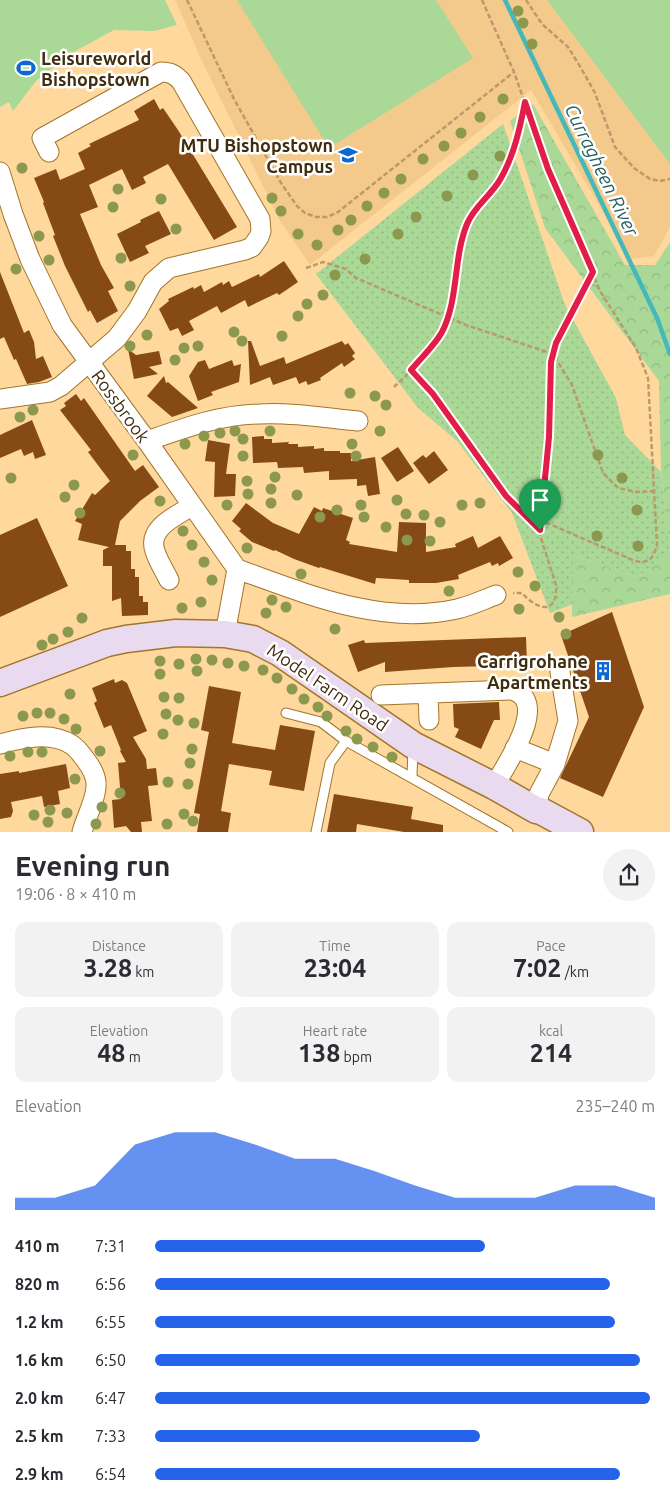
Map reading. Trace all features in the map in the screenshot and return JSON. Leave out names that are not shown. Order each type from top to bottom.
[{"type":"main road","name":"Model Farm Road","points":[[0,683],[106,643],[144,636],[176,633],[224,634],[253,639],[268,645],[413,745],[580,832]]},
{"type":"street","points":[[0,399],[50,392],[61,386],[117,338],[137,311],[152,282],[169,268],[229,255],[252,247],[259,237],[260,219],[180,81],[169,72],[161,72],[42,138],[49,152]]},
{"type":"street","name":"Rossbrook","points":[[0,172],[17,225],[38,279],[62,324],[237,569]]},
{"type":"street","points":[[147,441],[206,421],[248,414],[293,415],[358,421]]},
{"type":"street","points":[[169,580],[154,550],[154,536],[159,528],[192,506]]},
{"type":"street","points":[[224,634],[237,569],[324,599],[352,607],[381,612],[410,614],[454,610],[496,595]]},
{"type":"street","points":[[536,810],[539,794],[555,764],[568,721],[560,672]]},
{"type":"street","points":[[381,695],[511,690],[521,694],[526,700],[525,730],[494,786]]},
{"type":"street","points":[[428,693],[429,720]]},
{"type":"street","points":[[0,744],[18,739],[42,738],[64,741],[74,745],[89,764],[96,777],[94,795],[82,832]]},
{"type":"street","points":[[515,748],[555,764]]},
{"type":"lane","points":[[286,713],[321,722],[346,741],[412,776],[508,832]]},
{"type":"lane","points":[[316,832],[330,763],[346,741]]},
{"type":"lane","points":[[412,776],[413,745]]},
{"type":"path","points":[[187,0],[234,99],[281,183],[297,206],[305,213],[316,217],[327,217],[338,212],[514,72]]},
{"type":"path","points":[[482,0],[514,72],[548,169],[606,302],[636,348],[648,378],[657,545],[655,553],[649,560],[643,563],[547,523],[541,526]]},
{"type":"path","points":[[526,0],[542,24],[568,47],[581,68],[595,93],[615,147],[634,168],[650,179],[660,181],[670,179]]},
{"type":"path","points":[[394,387],[442,333],[448,317],[461,245],[467,224],[475,209],[501,179],[520,129],[525,102]]},
{"type":"path","points":[[306,268],[323,262],[346,269],[356,278],[448,317],[553,354],[572,385],[603,473],[618,488],[637,492],[654,491]]},
{"type":"path","points":[[496,595],[522,594],[530,603],[544,608],[550,605],[556,594],[556,585],[540,535],[549,437],[551,362],[556,343],[593,272]]},
{"type":"path","points":[[411,370],[433,394],[506,496],[540,530]]},
{"type":"shaded area","name":"MTU Bishopstown Campus","points":[[175,0],[670,0],[670,227],[654,256],[631,259],[531,90],[310,265],[280,221],[203,63]]},
{"type":"green space","name":"Leisureworld Bishopstown","points":[[0,0],[165,0],[177,25],[154,31],[114,30],[68,55],[36,81],[13,111],[9,102],[0,107]]},
{"type":"green space","points":[[237,0],[436,0],[473,58],[329,148]]},
{"type":"green space","points":[[547,0],[670,0],[670,164]]},
{"type":"green space","points":[[533,104],[625,265],[655,265],[670,242],[670,555],[661,472],[659,381],[545,228],[510,121]]},
{"type":"green space","points":[[503,124],[565,305],[616,398],[625,435],[661,472],[670,555],[637,577],[573,555],[573,604],[550,613],[512,513],[457,441],[418,408],[316,274]]},
{"type":"green space","points":[[573,555],[637,577],[670,555],[670,594],[572,617]]},
{"type":"building","points":[[154,99],[160,110],[163,108],[178,130],[237,227],[214,240],[168,164],[143,177],[146,183],[132,190],[122,169],[89,185],[98,207],[80,214],[101,265],[114,288],[108,291],[118,311],[97,323],[90,310],[88,312],[65,266],[34,178],[56,169],[60,180],[85,169],[78,153],[91,146],[89,144],[139,120],[134,111]]},
{"type":"building","points":[[159,211],[171,234],[145,246],[149,253],[130,262],[117,234]]},
{"type":"building","points":[[284,261],[298,282],[279,295],[277,293],[248,307],[245,300],[221,313],[217,306],[189,321],[194,330],[182,336],[178,328],[170,331],[159,309],[169,301],[168,299],[193,287],[194,289],[201,285],[204,292],[222,282],[223,285],[229,281],[232,287],[259,274],[260,277]]},
{"type":"building","points":[[0,272],[24,333],[29,330],[34,342],[36,359],[43,356],[52,377],[27,384],[4,337],[0,339]]},
{"type":"building","points":[[248,341],[251,341],[260,366],[284,357],[286,364],[342,341],[345,345],[348,343],[355,353],[352,356],[355,359],[344,367],[342,363],[320,378],[321,380],[308,385],[306,381],[299,384],[296,377],[273,385],[270,377],[250,385]]},
{"type":"building","points":[[128,349],[136,355],[159,351],[162,364],[149,367],[158,374],[134,379]]},
{"type":"building","points":[[205,360],[209,369],[232,360],[234,366],[241,364],[239,382],[211,392],[213,395],[198,401],[189,376],[198,362]]},
{"type":"building","points":[[164,376],[166,383],[168,382],[198,408],[172,417],[147,396]]},
{"type":"building","points":[[76,394],[81,401],[84,398],[135,471],[143,465],[159,487],[140,501],[120,521],[115,545],[126,545],[126,551],[131,551],[131,569],[135,569],[135,577],[139,577],[139,596],[143,596],[143,602],[148,602],[148,615],[122,616],[121,598],[112,601],[112,566],[103,566],[103,550],[109,547],[78,540],[82,524],[75,521],[92,493],[95,495],[110,481],[88,452],[91,450],[60,410],[66,406],[64,403]]},
{"type":"building","points":[[32,420],[46,455],[35,459],[33,452],[24,456],[21,449],[0,458],[0,435]]},
{"type":"building","points":[[264,436],[264,439],[272,439],[272,443],[289,442],[288,444],[298,444],[298,447],[314,446],[314,449],[324,448],[324,451],[351,453],[351,461],[375,457],[380,494],[368,496],[366,485],[357,486],[357,479],[329,480],[329,471],[304,473],[303,467],[278,468],[277,462],[253,463],[252,437]]},
{"type":"building","points":[[208,440],[230,444],[226,474],[236,474],[235,496],[214,497],[215,462],[205,461]]},
{"type":"building","points":[[398,447],[414,471],[397,482],[381,458]]},
{"type":"building","points":[[434,451],[448,470],[429,484],[413,463],[423,455],[426,458]]},
{"type":"building","points":[[246,503],[273,523],[299,534],[314,507],[322,511],[323,508],[353,518],[346,540],[350,542],[349,544],[397,552],[399,522],[426,523],[426,552],[456,547],[455,544],[473,536],[478,548],[500,536],[513,558],[499,566],[498,563],[492,566],[490,562],[458,575],[459,579],[436,583],[409,583],[409,580],[376,578],[375,584],[319,568],[252,542],[239,531],[241,529],[232,521]]},
{"type":"building","points":[[37,518],[68,586],[0,617],[0,535]]},
{"type":"building","name":"Carrigrohane Apartments","points":[[612,612],[644,707],[603,797],[560,778],[589,717],[561,635]]},
{"type":"building","points":[[526,637],[527,665],[453,667],[385,672],[385,662],[358,672],[348,645],[364,640],[365,643]]},
{"type":"building","points":[[114,679],[115,683],[122,680],[127,683],[147,731],[133,737],[146,759],[147,769],[156,768],[158,785],[148,786],[152,821],[141,822],[142,832],[131,832],[126,826],[114,828],[112,800],[121,799],[118,763],[126,762],[111,725],[104,728],[94,703],[97,701],[92,688]]},
{"type":"building","points":[[209,686],[241,692],[232,743],[275,750],[280,725],[315,731],[304,791],[269,785],[272,771],[229,764],[221,811],[231,813],[228,832],[197,832],[200,814],[194,813],[209,732],[201,730]]},
{"type":"building","points":[[499,702],[500,720],[494,720],[481,749],[455,737],[459,729],[454,727],[453,704]]},
{"type":"building","points":[[66,764],[70,788],[58,791],[60,804],[44,807],[42,796],[11,802],[13,811],[11,817],[0,819],[0,774],[19,771],[19,773]]},
{"type":"building","points":[[334,794],[413,807],[411,819],[443,825],[443,832],[404,832],[357,824],[356,832],[327,832]]},
{"type":"waterway","name":"Curragheen River","points":[[505,0],[657,318],[670,354]]},
{"type":"place","name":"Leisureworld Bishopstown","points":[[26,68]]},
{"type":"place","name":"MTU Bishopstown Campus","points":[[348,155]]},
{"type":"place","name":"Carrigrohane Apartments","points":[[603,671]]},
{"type":"route","points":[[525,102],[548,169],[593,272],[556,343],[551,362],[549,437],[540,530],[506,496],[433,394],[411,370],[442,333],[448,317],[461,245],[467,224],[475,209],[501,179],[520,129],[525,102]]}]
